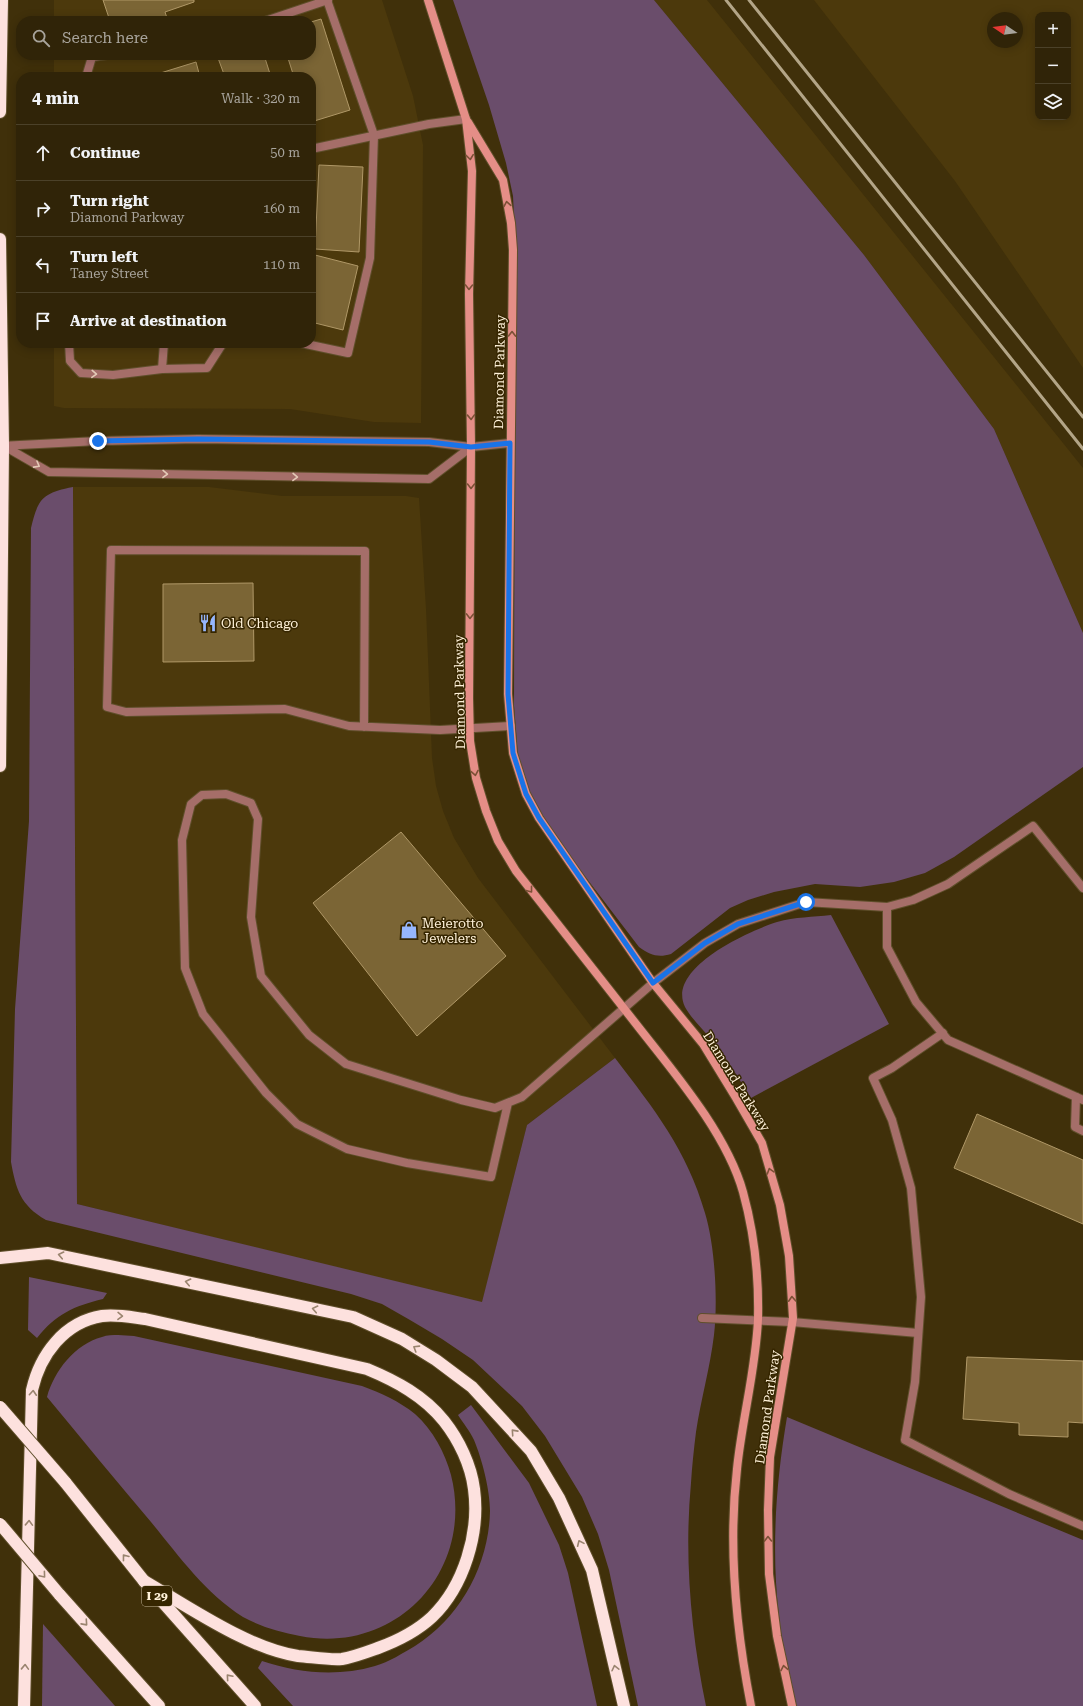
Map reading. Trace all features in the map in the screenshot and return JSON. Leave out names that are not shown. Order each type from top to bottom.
[{"type":"highway","points":[[0,112],[2,0]]},
{"type":"highway","points":[[0,239],[0,766]]},
{"type":"highway","points":[[0,1258],[48,1253],[354,1317],[402,1339],[436,1360],[472,1387],[508,1425],[531,1451],[559,1498],[592,1570],[624,1706]]},
{"type":"highway","points":[[24,1706],[32,1390],[36,1373],[58,1338],[69,1329],[85,1320],[102,1316],[122,1315],[367,1369],[395,1381],[424,1401],[444,1421],[461,1449],[470,1468],[474,1490],[475,1514],[472,1541],[464,1567],[451,1593],[433,1616],[415,1630],[390,1644],[363,1654],[342,1659],[297,1656],[276,1651],[232,1632],[144,1581]]},
{"type":"highway","name":"I 29","points":[[0,1407],[65,1482],[144,1581],[254,1706]]},
{"type":"highway","points":[[0,1524],[159,1706]]},
{"type":"street","points":[[280,16],[328,0],[374,135],[370,258],[348,353],[316,346]]},
{"type":"street","name":"Diamond Parkway","points":[[428,0],[466,118],[472,171],[469,294],[471,447],[469,698],[470,728],[476,778],[486,811],[498,841],[516,871],[676,1075],[703,1114],[725,1150],[742,1190],[754,1247],[758,1320],[736,1469],[733,1526],[738,1620],[745,1676],[751,1706]]},
{"type":"street","points":[[88,72],[91,60]]},
{"type":"street","name":"Diamond Parkway","points":[[466,118],[503,180],[511,223],[513,250],[508,694],[513,753],[526,794],[539,818],[653,983],[703,1044],[736,1098],[762,1143],[780,1205],[789,1256],[792,1322],[770,1457],[768,1510],[769,1574],[777,1636],[792,1706]]},
{"type":"street","points":[[316,148],[429,124],[466,118]]},
{"type":"street","points":[[69,348],[70,361],[81,373],[113,375],[162,369],[207,368],[220,348]]},
{"type":"street","points":[[162,369],[164,348]]},
{"type":"street","points":[[1,446],[98,441],[198,439],[429,442],[471,447],[510,443]]},
{"type":"street","points":[[1,446],[49,472],[424,479],[429,479],[471,447]]},
{"type":"street","points":[[364,727],[365,551],[111,550],[107,707],[126,712],[285,709],[349,726],[364,727],[440,730],[511,726]]},
{"type":"street","points":[[508,1103],[491,1177],[407,1163],[347,1149],[297,1124],[266,1093],[203,1014],[184,968],[182,840],[190,804],[202,794],[226,794],[251,803],[258,819],[251,917],[261,976],[309,1035],[346,1064],[462,1100],[495,1108],[522,1097],[599,1032],[653,983],[705,943],[738,924],[806,902],[887,907],[912,900],[948,884],[1033,826],[1083,888]]},
{"type":"street","points":[[887,907],[887,947],[916,1002],[948,1040],[1080,1098],[1075,1127],[1083,1131]]},
{"type":"street","points":[[942,1033],[892,1068],[873,1078],[892,1120],[911,1188],[921,1297],[915,1382],[905,1440],[1009,1494],[1083,1526]]},
{"type":"street","points":[[702,1318],[792,1322],[918,1333]]},
{"type":"shaded area","points":[[54,0],[382,0],[413,96],[423,145],[421,423],[374,422],[290,409],[64,408],[54,406],[54,348],[316,348],[316,72],[54,72],[54,60],[316,60],[316,16],[54,16]]},
{"type":"shaded area","points":[[453,0],[654,0],[864,255],[994,429],[1083,633],[1083,767],[954,857],[925,873],[894,882],[860,887],[815,884],[774,892],[748,900],[730,908],[671,954],[658,956],[639,947],[542,820],[532,799],[518,757],[514,706],[515,238],[513,196],[506,163],[489,105]]},
{"type":"shaded area","points":[[654,0],[707,0],[1083,468],[1083,633],[994,429],[864,255]]},
{"type":"shaded area","points":[[814,0],[1083,0],[1083,368],[955,181]]},
{"type":"shaded area","points":[[73,487],[209,487],[282,496],[406,496],[419,498],[426,609],[432,758],[436,786],[443,811],[454,838],[478,878],[615,1058],[527,1125],[482,1303],[77,1204]]},
{"type":"shaded area","points":[[73,487],[77,1204],[482,1302],[527,1125],[615,1058],[668,1131],[689,1169],[698,1190],[711,1241],[716,1290],[714,1335],[696,1432],[691,1477],[688,1539],[690,1595],[696,1651],[706,1706],[638,1706],[609,1570],[598,1534],[582,1497],[545,1436],[522,1406],[473,1360],[442,1339],[382,1304],[351,1294],[46,1220],[30,1208],[21,1196],[17,1188],[11,1162],[15,1009],[29,821],[31,528],[36,510],[43,499],[54,492]]},
{"type":"shaded area","points":[[831,915],[889,1024],[751,1098],[724,1056],[685,1007],[682,993],[687,979],[698,965],[713,953],[748,934],[784,920]]},
{"type":"shaded area","points":[[29,1277],[107,1293],[103,1299],[66,1312],[51,1323],[37,1338],[28,1330]]},
{"type":"shaded area","points":[[106,1336],[134,1336],[362,1386],[390,1398],[415,1414],[438,1442],[445,1458],[451,1475],[455,1510],[451,1543],[439,1573],[421,1598],[397,1618],[368,1632],[335,1638],[300,1636],[278,1631],[250,1621],[217,1597],[182,1561],[47,1397],[50,1387],[60,1368],[75,1352],[92,1341]]},
{"type":"shaded area","points":[[471,1405],[529,1483],[559,1545],[568,1573],[597,1706],[293,1706],[258,1668],[262,1661],[304,1671],[318,1672],[346,1672],[375,1666],[396,1657],[415,1646],[431,1634],[459,1605],[478,1569],[488,1531],[490,1511],[487,1484],[480,1456],[472,1437],[458,1415]]},
{"type":"shaded area","points":[[787,1417],[1083,1540],[1083,1706],[795,1706],[780,1627],[775,1566],[776,1516],[780,1466]]},
{"type":"shaded area","points":[[43,1624],[115,1706],[42,1706]]},
{"type":"building","points":[[103,0],[194,0],[194,2],[165,12],[166,16],[108,16]]},
{"type":"building","points":[[321,19],[350,110],[316,120],[316,72],[292,72],[289,60],[316,60],[316,20]]},
{"type":"building","points":[[219,60],[266,60],[269,72],[223,72]]},
{"type":"building","points":[[196,62],[199,72],[164,72]]},
{"type":"building","points":[[319,165],[363,167],[359,252],[316,249]]},
{"type":"building","points":[[316,255],[358,266],[343,330],[316,323]]},
{"type":"building","name":"Old Chicago","points":[[253,583],[254,661],[163,662],[163,584]]},
{"type":"building","name":"Meierotto Jewelers","points":[[401,832],[506,956],[417,1036],[313,903]]},
{"type":"building","points":[[977,1114],[1083,1160],[1083,1224],[954,1168]]},
{"type":"building","points":[[967,1357],[1083,1361],[1083,1423],[1068,1422],[1068,1437],[1019,1435],[1019,1423],[963,1419]]},
{"type":"railway","points":[[726,0],[1083,449]]},
{"type":"railway","points":[[749,0],[1083,417]]},
{"type":"place","name":"Old Chicago","points":[[208,623]]},
{"type":"place","name":"Meierotto Jewelers","points":[[409,930]]},
{"type":"route","points":[[98,441],[198,439],[429,442],[471,447],[510,443],[508,694],[513,753],[526,794],[539,818],[653,983],[705,943],[738,924],[806,902]]}]
